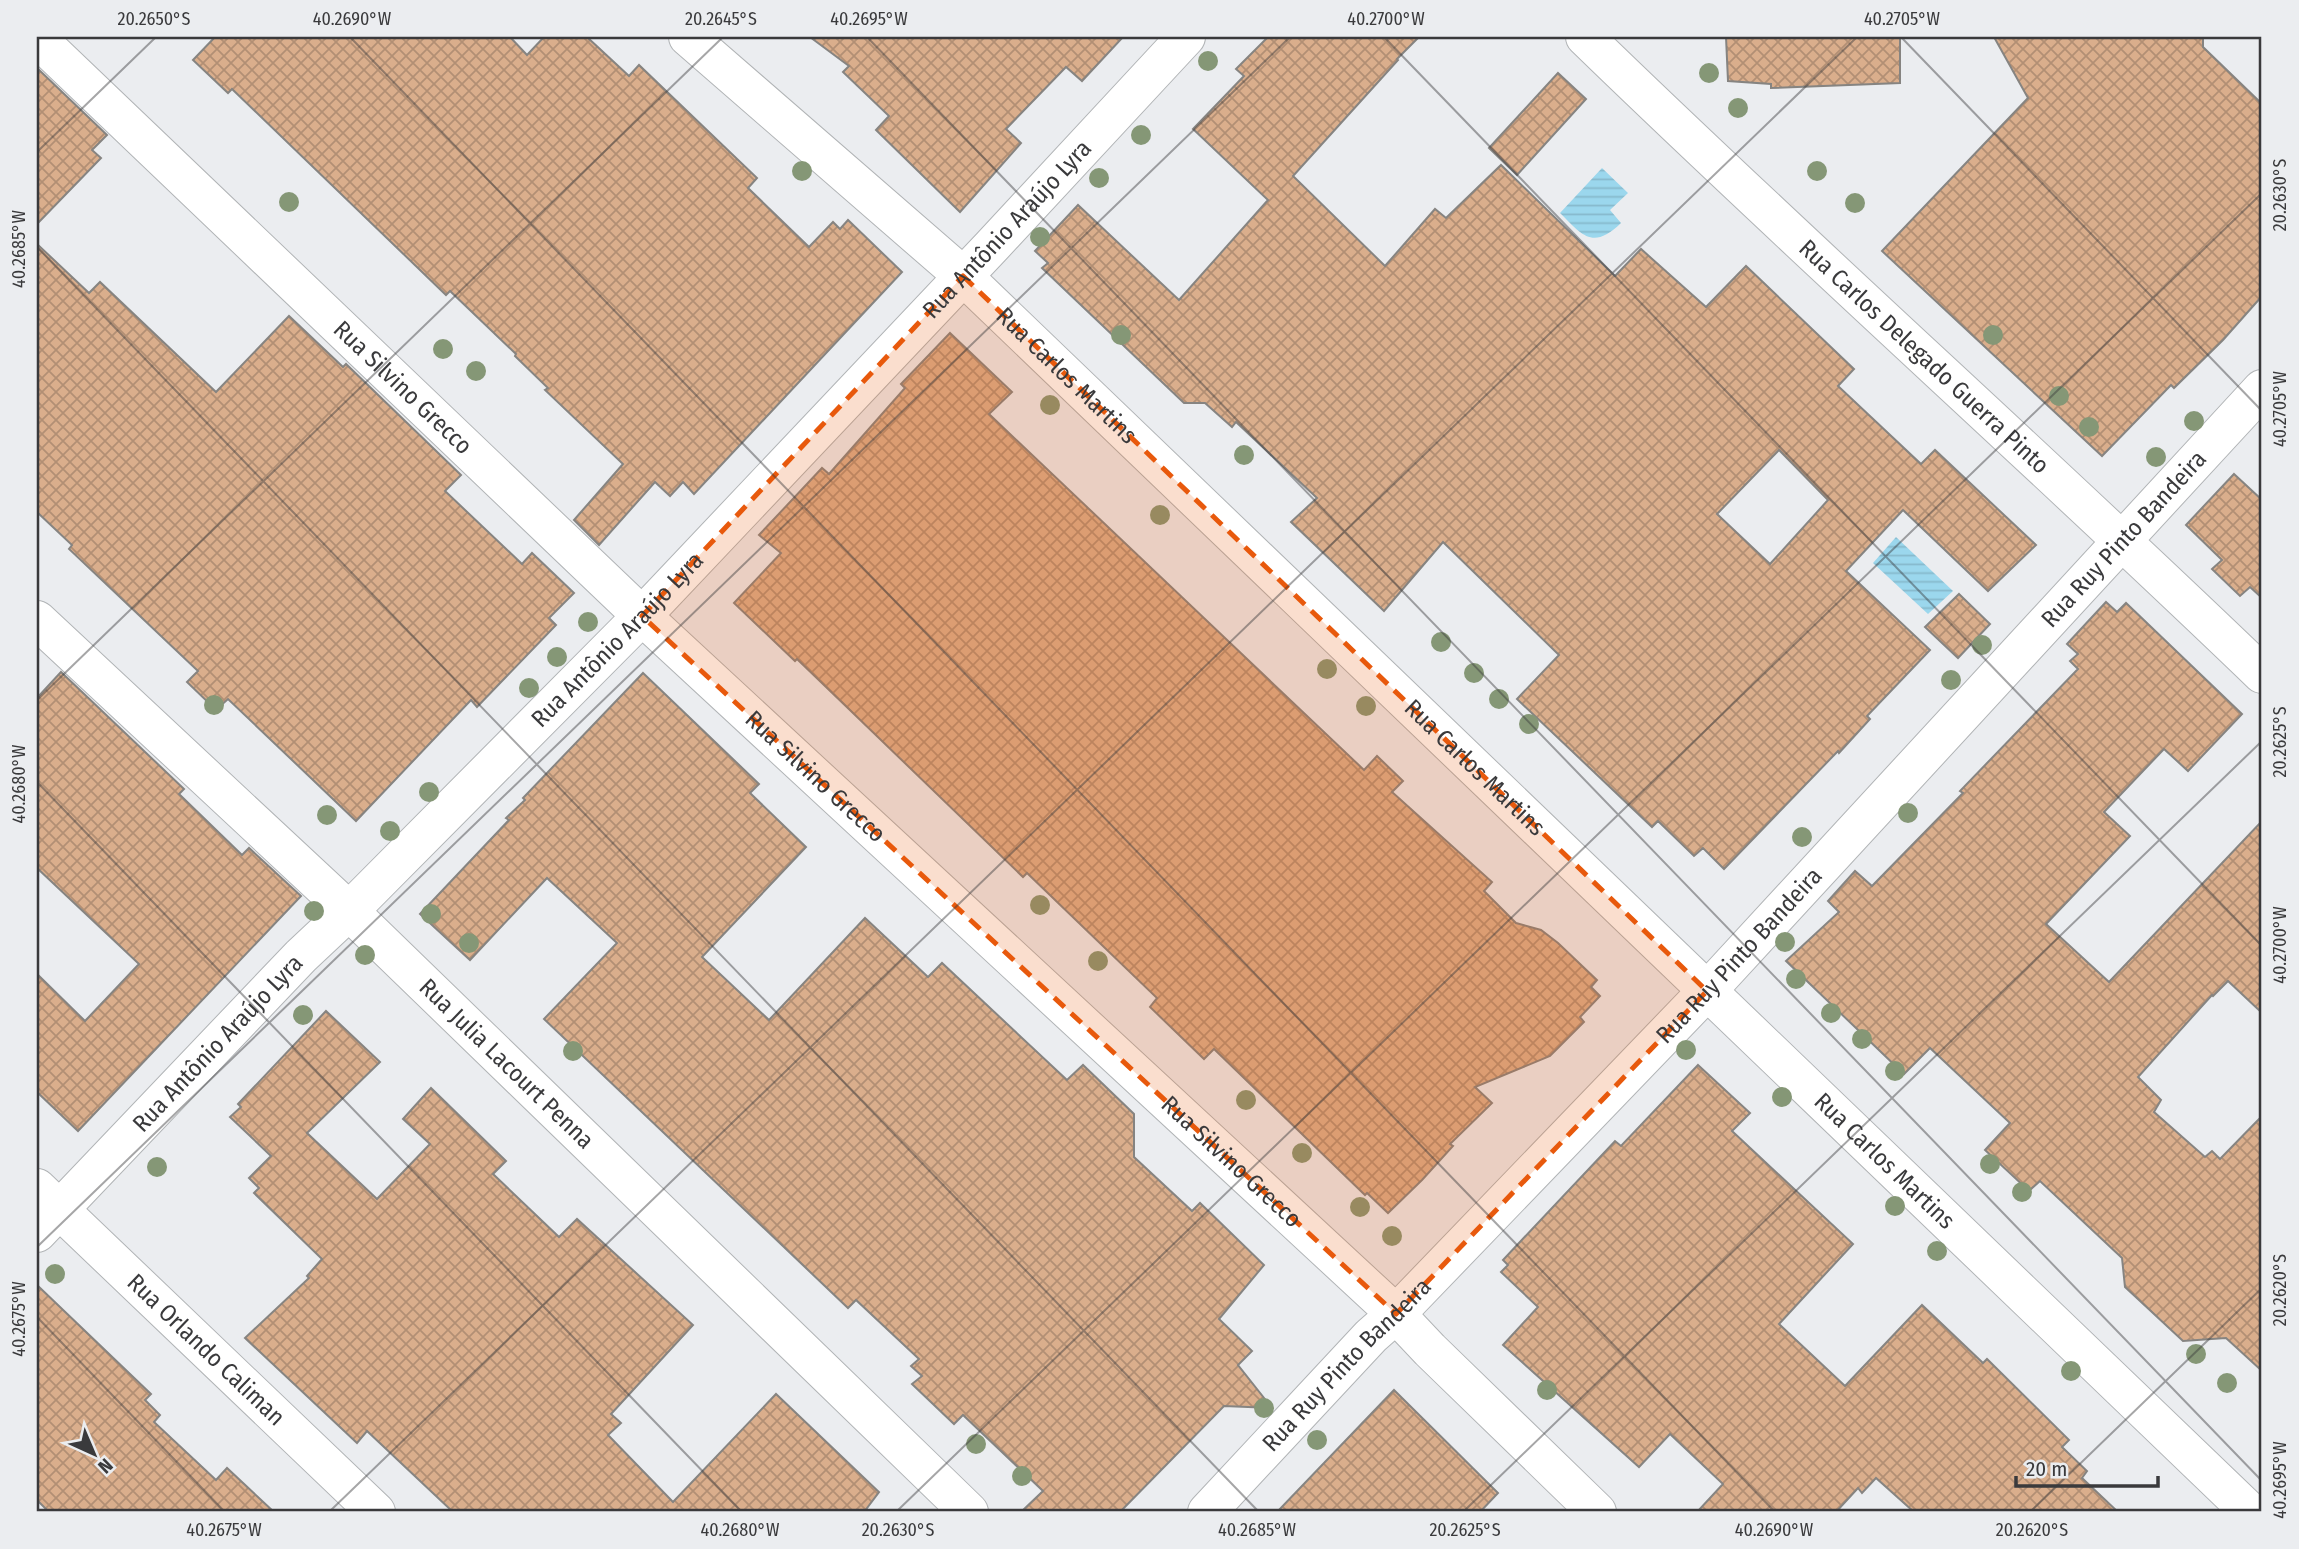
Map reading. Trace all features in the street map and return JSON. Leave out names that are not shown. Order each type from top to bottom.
[{"type":"street","name":"Rua Silvino Grecco","points":[[37,37],[642,616],[1395,1314],[1597,1512]]},
{"type":"street","name":"Rua Carlos Martins","points":[[688,37],[963,276],[2250,1512]]},
{"type":"street","name":"Rua Antônio Araújo Lyra","points":[[44,1210],[349,911],[642,616],[1185,37]]},
{"type":"street","name":"Rua Carlos Delegado Guerra Pinto","points":[[1585,37],[1710,158],[2122,539],[2262,674]]},
{"type":"street","name":"Rua Ruy Pinto Bandeira","points":[[1207,1512],[1371,1336],[1707,991],[2262,388]]},
{"type":"street","name":"Rua Julia Lacourt Penna","points":[[37,620],[349,911],[969,1512]]},
{"type":"street","name":"Rua Orlando Caliman","points":[[44,1210],[376,1512]]},
{"type":"highlighted area","points":[[963,276],[1707,991],[1396,1314],[642,616]]},
{"type":"water","points":[[1602,168],[1628,193],[1610,210],[1621,223],[1603,236],[1595,238],[1575,228],[1560,213]]},
{"type":"water","points":[[1896,537],[1953,591],[1928,614],[1873,563]]},
{"type":"building","points":[[215,37],[510,37],[527,55],[544,37],[587,37],[629,76],[639,65],[757,178],[748,188],[809,247],[833,222],[840,229],[848,220],[902,272],[694,494],[683,482],[670,496],[655,482],[599,545],[574,520],[623,464],[545,390],[548,388],[516,354],[450,291],[446,295],[232,89],[228,93],[193,60]]},
{"type":"building","points":[[810,37],[1123,37],[1082,81],[1066,67],[1006,129],[1021,143],[960,212],[876,130],[889,116],[843,72],[849,66]]},
{"type":"building","points":[[1268,37],[1419,37],[1293,176],[1385,266],[1435,209],[1446,218],[1501,165],[1615,276],[1641,249],[1706,307],[1746,266],[1854,369],[1838,386],[1921,464],[1935,450],[2036,545],[1988,591],[1903,510],[1846,571],[1930,650],[1867,716],[1870,719],[1839,753],[1838,751],[1724,869],[1703,848],[1694,856],[1658,821],[1652,827],[1517,699],[1559,655],[1443,542],[1384,611],[1291,522],[1317,498],[1236,422],[1232,427],[1205,403],[1184,403],[1042,268],[1048,263],[1035,251],[1078,205],[1179,300],[1268,200],[1193,129],[1244,76],[1236,69]],"holes":[[[1779,450],[1828,500],[1770,564],[1717,514]]]},
{"type":"building","points":[[1726,37],[1900,37],[1900,83],[1771,88],[1771,84],[1728,81]]},
{"type":"building","points":[[1994,37],[2203,37],[2203,47],[2262,104],[2262,296],[2223,340],[2174,388],[2171,385],[2102,456],[1882,251],[2028,98]]},
{"type":"building","points":[[37,68],[107,135],[92,150],[101,158],[37,224]]},
{"type":"building","points":[[1558,73],[1586,99],[1517,175],[1489,148]]},
{"type":"building","points":[[37,244],[89,293],[100,282],[216,392],[289,316],[343,367],[346,364],[461,475],[445,491],[522,564],[532,553],[574,593],[549,618],[556,625],[477,707],[471,700],[356,821],[228,699],[216,710],[187,682],[198,671],[69,549],[72,545],[37,512]]},
{"type":"building","points":[[950,333],[1012,392],[989,414],[1364,770],[1377,756],[1403,781],[1392,792],[1492,882],[1484,891],[1516,923],[1541,930],[1597,980],[1591,987],[1600,996],[1580,1017],[1584,1022],[1550,1056],[1475,1087],[1492,1103],[1450,1144],[1453,1146],[1388,1213],[1367,1193],[1365,1195],[1214,1049],[1204,1059],[1150,1007],[1157,998],[1027,873],[1023,877],[797,659],[795,661],[734,603],[781,553],[759,535],[822,468],[829,474],[905,388],[901,384]]},
{"type":"building","points":[[2234,474],[2262,500],[2262,598],[2250,587],[2240,596],[2212,569],[2222,560],[2186,525]]},
{"type":"building","points":[[1959,594],[1990,624],[1958,658],[1925,627]]},
{"type":"building","points":[[2106,602],[2117,612],[2126,603],[2242,714],[2188,771],[2164,749],[2104,812],[2130,836],[2046,924],[2109,982],[2262,821],[2262,1013],[2228,981],[2138,1077],[2161,1100],[2154,1112],[2205,1157],[2212,1151],[2220,1159],[2262,1116],[2262,1371],[2226,1338],[2183,1341],[2125,1287],[2122,1258],[2040,1181],[2029,1191],[1985,1150],[2010,1123],[1930,1048],[1904,1074],[1786,961],[1839,912],[1828,901],[1855,871],[1872,886],[2078,669],[2070,661],[2078,654],[2067,644]]},
{"type":"building","points":[[61,672],[184,789],[179,794],[242,855],[249,848],[301,896],[78,1131],[37,1092],[37,974],[85,1021],[139,964],[37,868],[37,698]]},
{"type":"building","points":[[643,673],[759,784],[750,793],[806,847],[702,957],[769,1020],[865,918],[928,977],[942,963],[1067,1080],[1083,1065],[1134,1114],[1134,1157],[1192,1211],[1200,1203],[1264,1265],[1219,1319],[1252,1351],[1238,1365],[1272,1408],[1224,1406],[1120,1512],[1021,1512],[1043,1491],[963,1415],[954,1424],[912,1384],[922,1376],[911,1366],[919,1359],[856,1300],[848,1308],[544,1019],[617,943],[547,878],[470,960],[420,914],[509,820],[506,818],[525,800],[523,798]]},
{"type":"building","points":[[326,1011],[380,1062],[307,1133],[377,1199],[430,1144],[403,1119],[431,1088],[506,1161],[493,1174],[559,1237],[577,1219],[693,1325],[611,1414],[621,1423],[608,1435],[673,1502],[776,1394],[879,1492],[864,1512],[453,1512],[367,1431],[357,1443],[245,1338],[309,1278],[307,1276],[322,1259],[254,1193],[259,1188],[249,1178],[271,1156],[230,1117],[241,1107],[238,1104]]},
{"type":"building","points":[[1698,1065],[1750,1113],[1732,1131],[1853,1244],[1779,1324],[1845,1386],[1922,1305],[1983,1363],[1987,1359],[2069,1440],[2062,1447],[2087,1471],[2082,1478],[2118,1512],[1914,1512],[1876,1478],[1862,1493],[1858,1488],[1836,1512],[1697,1512],[1723,1484],[1670,1434],[1639,1467],[1503,1345],[1538,1307],[1501,1272],[1508,1265],[1503,1260],[1615,1141],[1621,1146]]},
{"type":"building","points":[[37,1285],[151,1394],[145,1400],[160,1415],[154,1422],[216,1480],[227,1468],[274,1512],[49,1512],[37,1500]]},
{"type":"building","points":[[1394,1390],[1498,1493],[1480,1512],[1277,1512]]}]
